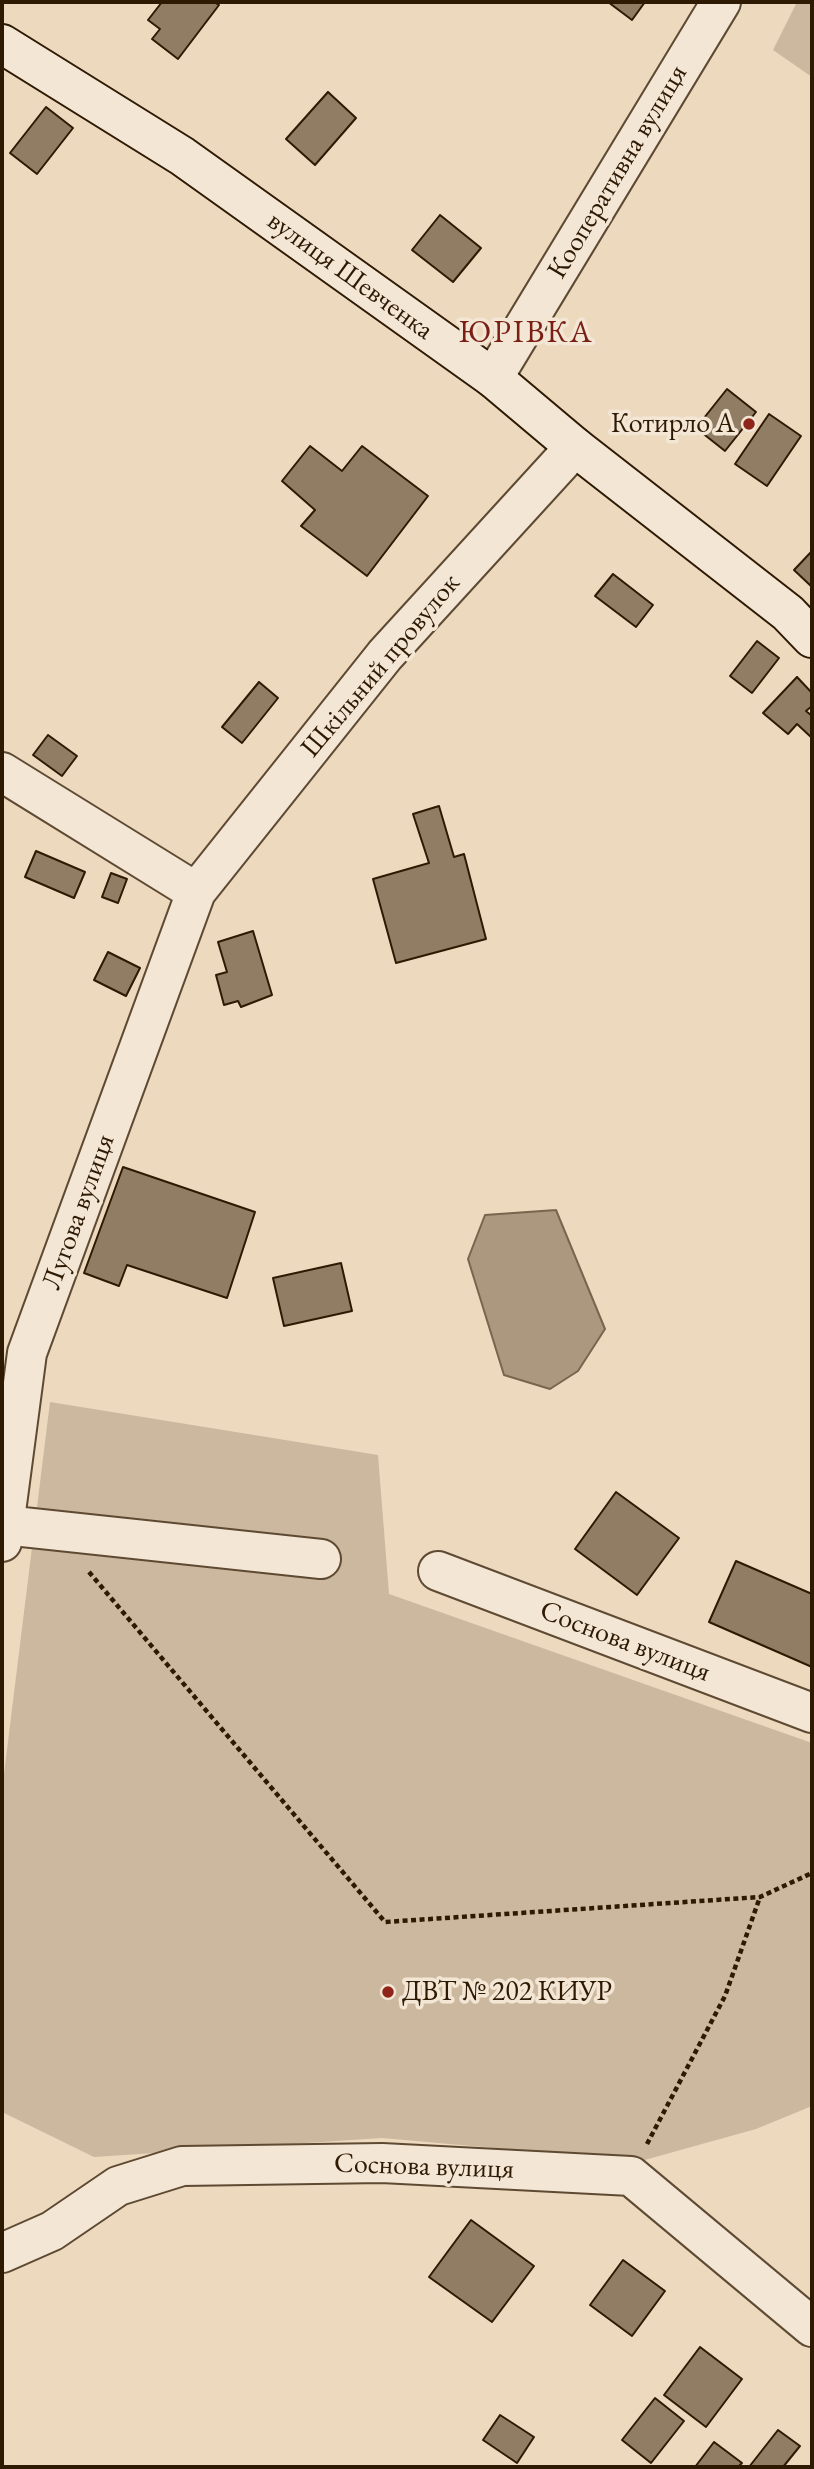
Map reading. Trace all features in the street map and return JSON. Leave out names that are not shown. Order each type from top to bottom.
[{"type":"street","name":"Кооперативна вулиця","points":[[493,378],[721,2]]},
{"type":"street","name":"вулиця Шевченка","points":[[2,44],[182,156],[493,378],[575,447],[788,613],[812,638]]},
{"type":"street","name":"Шкільний провулок","points":[[196,892],[385,655],[575,447]]},
{"type":"street","points":[[2,772],[196,892]]},
{"type":"street","name":"Лугова вулиця","points":[[3,1534],[27,1353],[196,892]]},
{"type":"street","points":[[3,1534],[54,1530],[321,1559]]},
{"type":"street","name":"Соснова вулиця","points":[[438,1571],[812,1713]]},
{"type":"street","name":"Соснова вулиця","points":[[2,2253],[52,2231],[118,2186],[182,2166],[382,2163],[631,2176]]},
{"type":"street","points":[[631,2176],[812,2326]]},
{"type":"path","points":[[54,1530],[386,1922],[760,1897],[812,1873]]},
{"type":"path","points":[[631,2176],[725,1996],[760,1897]]},
{"type":"shaded area","points":[[797,2],[812,2],[812,77],[773,50]]},
{"type":"shaded area","points":[[556,1210],[605,1329],[578,1371],[550,1389],[504,1375],[468,1259],[485,1215]]},
{"type":"shaded area","points":[[50,1402],[378,1455],[389,1594],[812,1743],[812,2106],[756,2129],[641,2161],[382,2138],[94,2157],[2,2112],[2,1790]]},
{"type":"building","points":[[162,2],[214,2],[219,5],[178,59],[152,39],[160,29],[148,20]]},
{"type":"building","points":[[608,2],[645,2],[632,20]]},
{"type":"building","points":[[328,92],[356,118],[315,165],[286,139]]},
{"type":"building","points":[[46,107],[73,128],[37,174],[10,153]]},
{"type":"building","points":[[440,215],[481,248],[453,282],[412,250]]},
{"type":"building","points":[[727,389],[756,412],[725,451],[696,428]]},
{"type":"building","points":[[769,414],[801,436],[767,486],[735,464]]},
{"type":"building","points":[[310,446],[342,471],[362,446],[428,496],[367,576],[301,526],[315,510],[282,481]]},
{"type":"building","points":[[812,551],[812,587],[794,570]]},
{"type":"building","points":[[613,574],[653,605],[636,627],[595,596]]},
{"type":"building","points":[[757,641],[779,658],[752,693],[730,676]]},
{"type":"building","points":[[797,677],[812,693],[812,706],[806,711],[812,716],[812,738],[797,724],[788,734],[763,713]]},
{"type":"building","points":[[259,682],[278,698],[242,743],[222,727]]},
{"type":"building","points":[[48,735],[77,756],[62,776],[33,755]]},
{"type":"building","points":[[439,806],[454,857],[464,854],[486,939],[396,963],[373,879],[429,863],[413,814]]},
{"type":"building","points":[[36,851],[85,872],[74,898],[25,877]]},
{"type":"building","points":[[111,873],[127,879],[118,903],[102,897]]},
{"type":"building","points":[[253,931],[272,995],[241,1007],[238,1001],[224,1005],[216,975],[227,972],[218,942]]},
{"type":"building","points":[[108,952],[140,968],[126,996],[94,980]]},
{"type":"building","points":[[123,1167],[255,1212],[227,1298],[127,1265],[119,1286],[84,1273]]},
{"type":"building","points":[[341,1263],[352,1311],[284,1326],[273,1278]]},
{"type":"building","points":[[616,1492],[679,1538],[637,1595],[575,1549]]},
{"type":"building","points":[[736,1561],[812,1594],[812,1667],[709,1622]]},
{"type":"building","points":[[471,2220],[534,2266],[492,2322],[429,2277]]},
{"type":"building","points":[[623,2260],[665,2291],[632,2336],[590,2305]]},
{"type":"building","points":[[700,2347],[742,2379],[706,2427],[664,2395]]},
{"type":"building","points":[[655,2398],[684,2421],[651,2463],[622,2440]]},
{"type":"building","points":[[500,2415],[534,2437],[517,2463],[483,2440]]},
{"type":"building","points":[[778,2430],[800,2446],[783,2467],[749,2467]]},
{"type":"building","points":[[714,2442],[742,2463],[738,2467],[695,2467]]},
{"type":"place","name":"Котирло А","points":[[749,424]]},
{"type":"place","name":"ДВТ № 202 КИУР","points":[[388,1992]]},
{"type":"district","name":"ЮРІВКА","points":[[526,333]]}]
